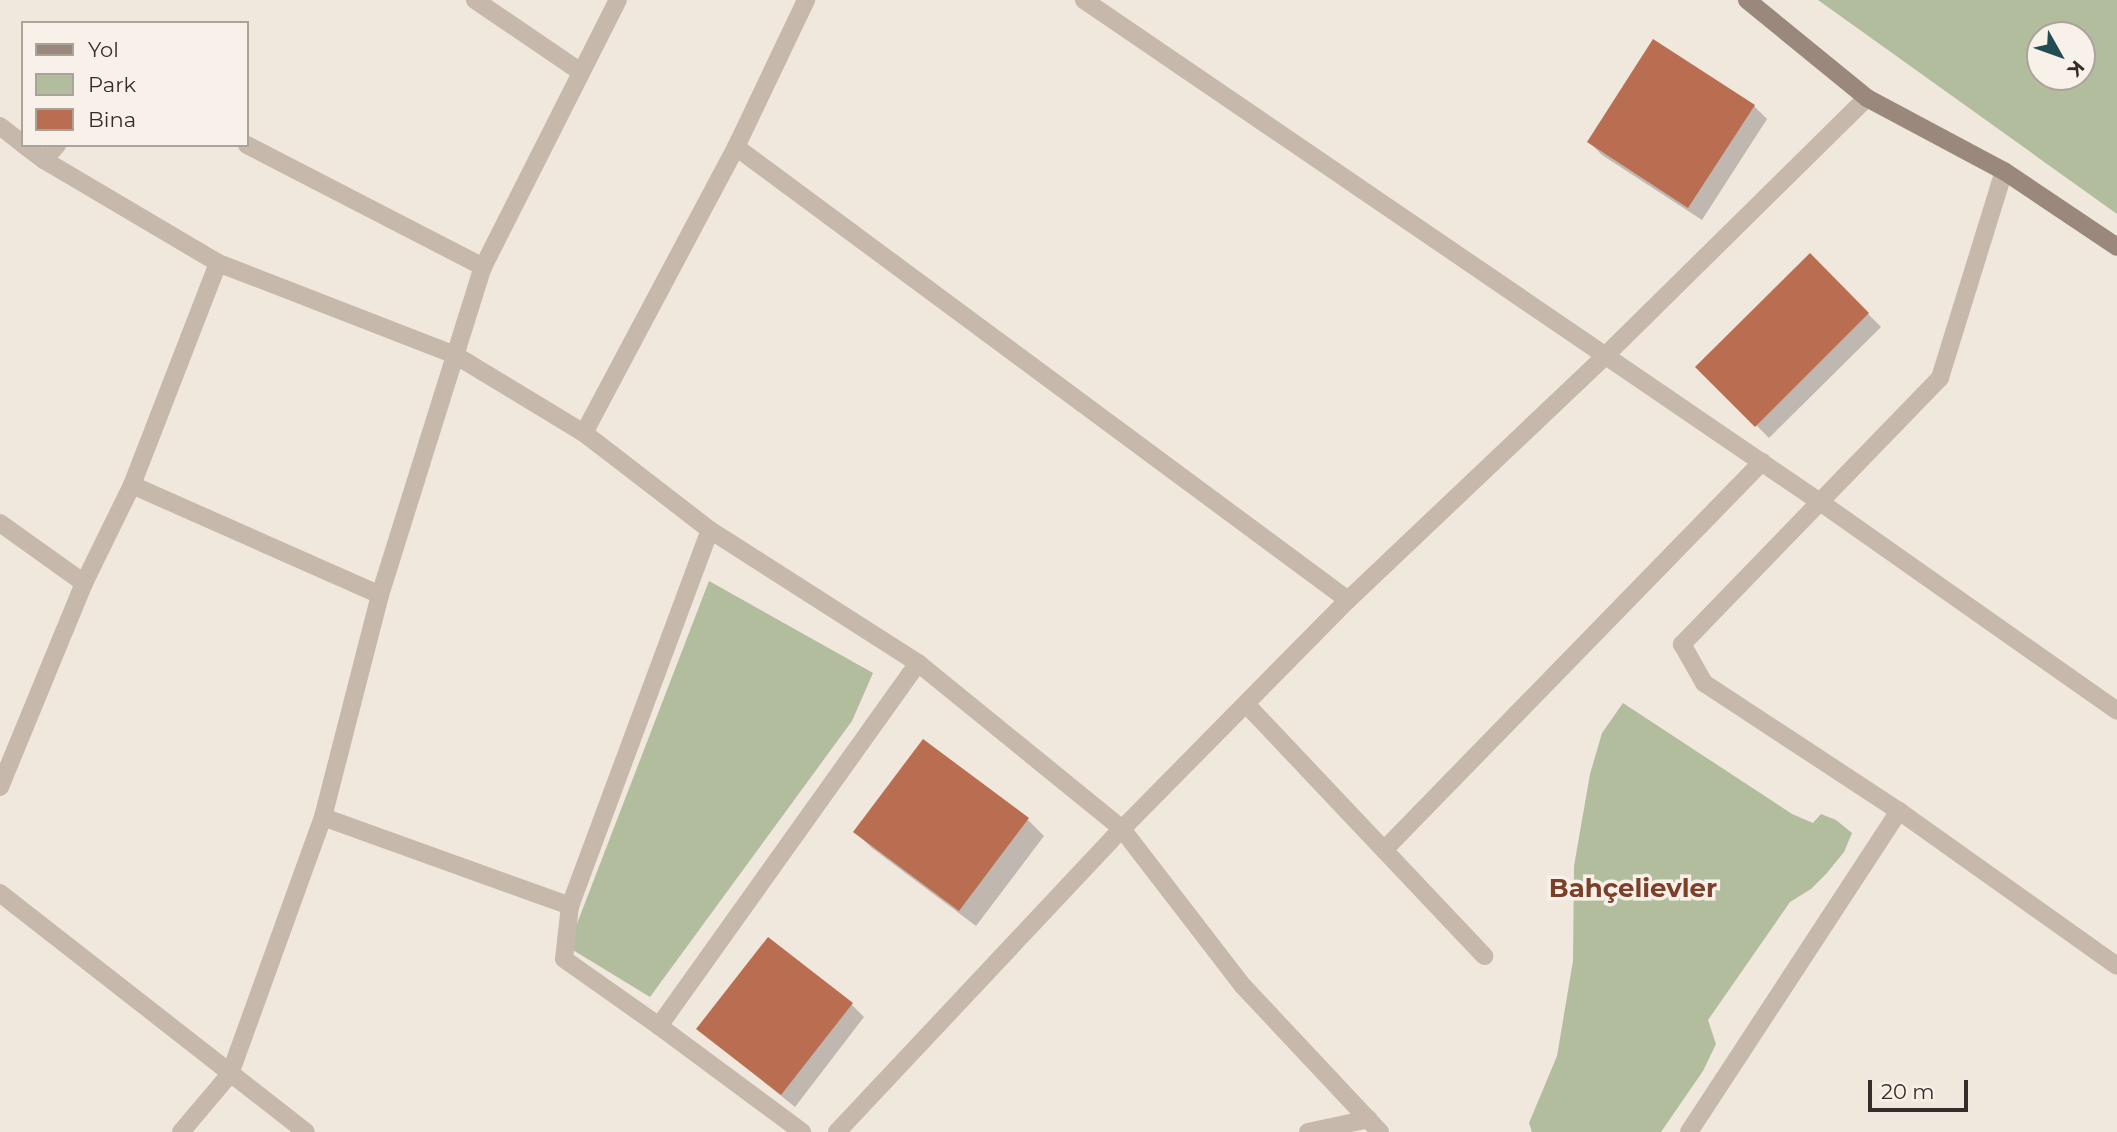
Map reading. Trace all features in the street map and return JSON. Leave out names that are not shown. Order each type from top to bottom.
[{"type":"street","points":[[475,0],[582,72]]},
{"type":"street","points":[[181,1132],[230,1074],[323,817],[380,595],[483,267],[618,0]]},
{"type":"street","points":[[584,433],[736,147],[806,0]]},
{"type":"street","points":[[1084,0],[1762,462],[2117,711]]},
{"type":"street","points":[[1747,0],[1867,98],[2004,171],[2117,247]]},
{"type":"street","points":[[837,1132],[1122,829],[1348,600],[1606,355],[1867,98]]},
{"type":"street","points":[[0,126],[21,143]]},
{"type":"street","points":[[248,146],[483,267]]},
{"type":"street","points":[[27,147],[44,160],[218,263],[455,355],[584,433],[710,530],[918,663],[1122,829],[1243,986],[1374,1126]]},
{"type":"street","points":[[44,160],[55,147]]},
{"type":"street","points":[[736,147],[1348,600]]},
{"type":"street","points":[[2004,171],[1940,378],[1682,644],[1703,683],[1899,811],[2117,966]]},
{"type":"street","points":[[0,787],[84,583],[132,485],[218,263]]},
{"type":"street","points":[[1384,850],[1762,462]]},
{"type":"street","points":[[132,485],[380,595]]},
{"type":"street","points":[[0,523],[84,583]]},
{"type":"street","points":[[710,530],[570,906],[564,959],[802,1132]]},
{"type":"street","points":[[659,1026],[918,663]]},
{"type":"street","points":[[1246,704],[1484,956]]},
{"type":"street","points":[[1689,1132],[1899,811]]},
{"type":"street","points":[[323,817],[570,906]]},
{"type":"street","points":[[0,893],[306,1132]]},
{"type":"street","points":[[1308,1132],[1374,1126]]},
{"type":"green space","points":[[1818,0],[2117,0],[2117,214]]},
{"type":"green space","points":[[709,581],[873,673],[852,721],[650,997],[568,947]]},
{"type":"green space","points":[[1623,703],[1792,814],[1813,823],[1821,814],[1836,820],[1852,833],[1844,852],[1826,874],[1811,889],[1790,902],[1708,1020],[1716,1044],[1703,1071],[1661,1132],[1532,1132],[1529,1123],[1557,1056],[1573,961],[1574,866],[1590,774],[1602,733]]},
{"type":"building","points":[[1653,39],[1755,105],[1688,208],[1587,142]]},
{"type":"building","points":[[1810,253],[1869,313],[1755,427],[1695,367]]},
{"type":"building","points":[[923,739],[1029,818],[959,911],[853,832]]},
{"type":"building","points":[[768,937],[853,1003],[781,1095],[696,1029]]},
{"type":"district","name":"Bahçelievler","points":[[1633,889]]}]
